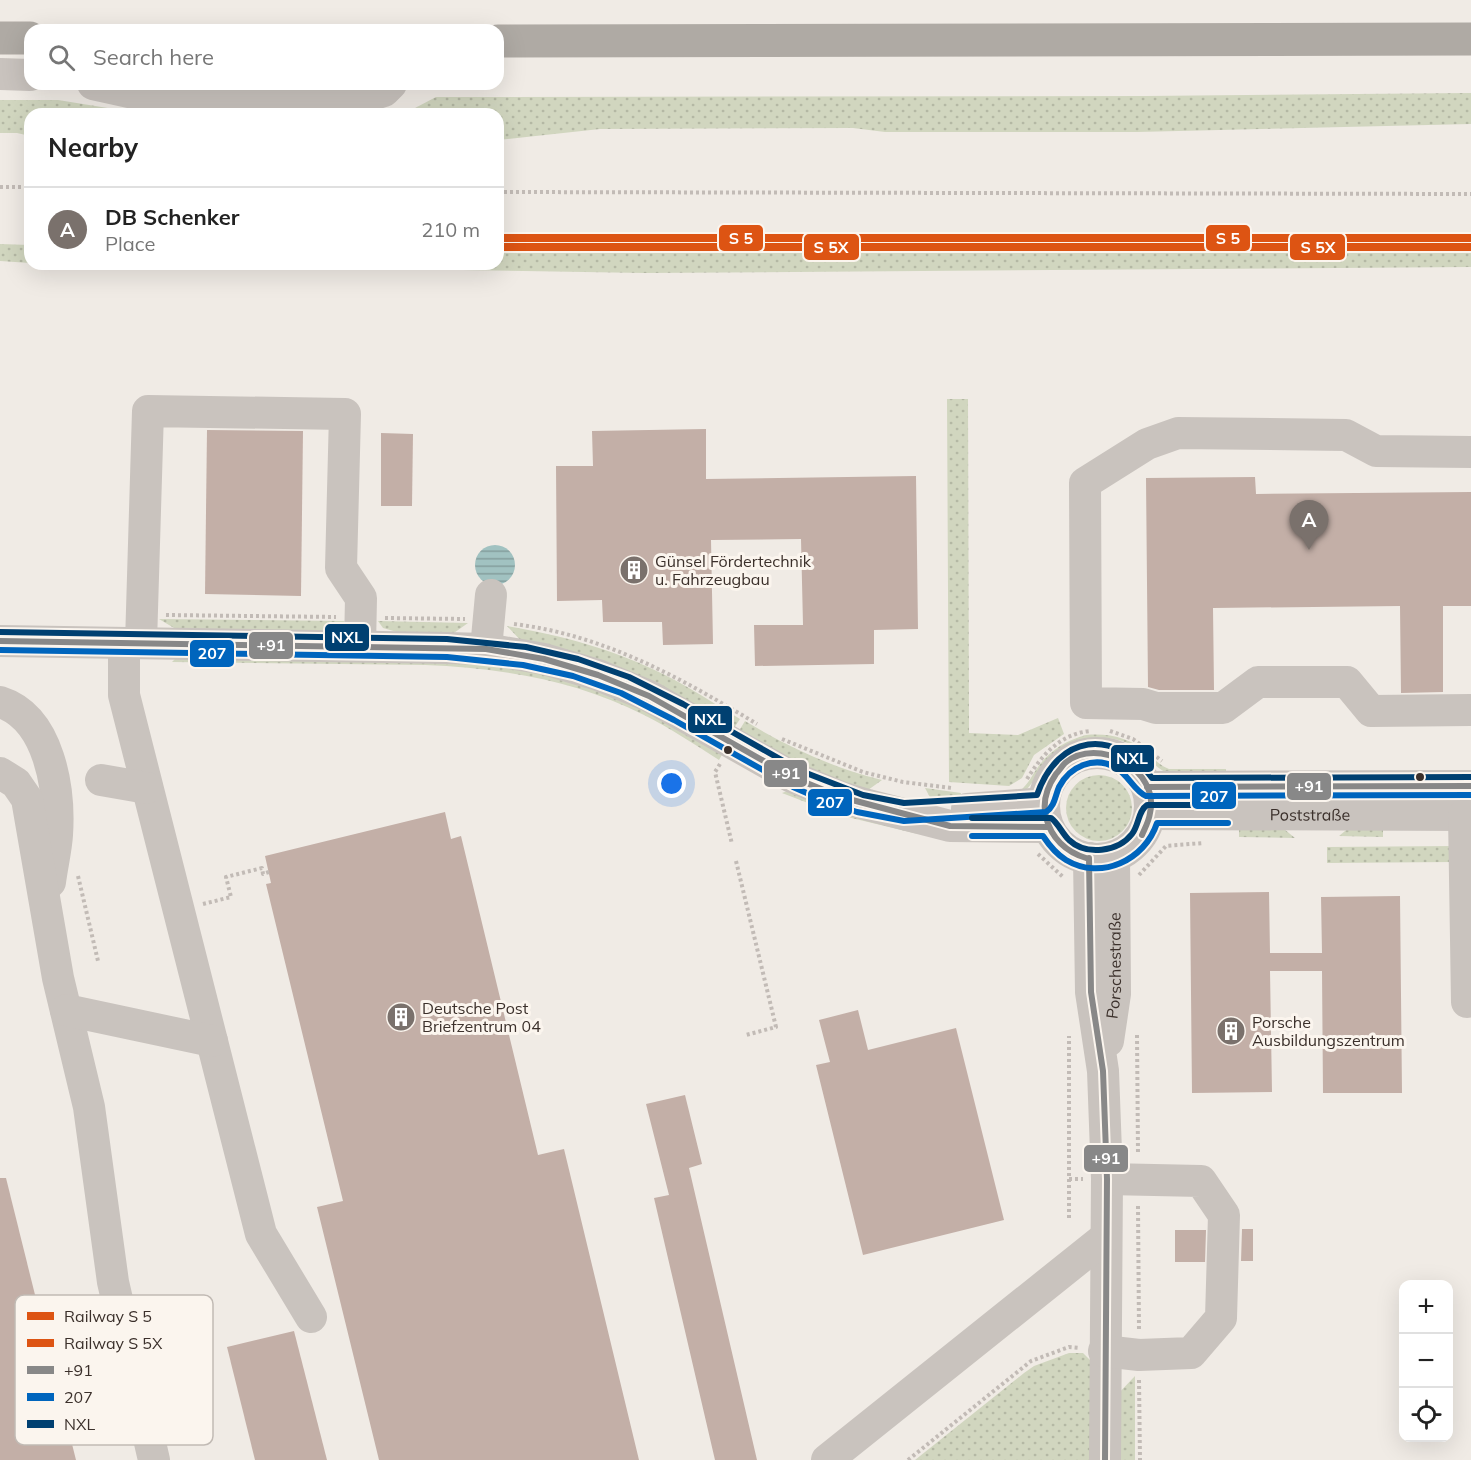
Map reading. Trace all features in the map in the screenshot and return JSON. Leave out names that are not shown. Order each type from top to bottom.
[{"type":"highway","points":[[0,38],[24,38]]},
{"type":"highway","points":[[504,41],[1471,39]]},
{"type":"street","points":[[0,74],[24,75]]},
{"type":"street","points":[[120,90],[143,95],[185,97],[368,96],[385,90]]},
{"type":"street","points":[[311,1317],[261,1234],[124,695],[135,633],[148,411],[345,414],[341,568],[361,598],[360,632]]},
{"type":"street","points":[[1471,452],[1376,451],[1346,435],[1178,433],[1147,444],[1085,483],[1086,703],[1143,704],[1156,708],[1223,708],[1258,682],[1347,682],[1371,711],[1471,710]]},
{"type":"street","points":[[0,641],[135,633],[360,632],[488,622],[544,659],[598,675],[649,696],[792,777],[841,797],[896,811],[1039,804]]},
{"type":"street","points":[[0,702],[9,705],[34,726],[48,754],[56,793],[57,834],[46,909]]},
{"type":"street","points":[[1092,753],[1107,754],[1126,761],[1140,773],[1149,800],[1146,828],[1138,840],[1128,850],[1101,858],[1071,852],[1058,841],[1039,804],[1060,767],[1078,757],[1092,753]]},
{"type":"street","points":[[0,772],[16,783],[27,799],[58,978],[89,1107],[116,1295]]},
{"type":"street","points":[[101,780],[147,788]]},
{"type":"street","name":"Poststraße","points":[[1149,800],[1469,805]]},
{"type":"street","points":[[1467,1002],[1469,805]]},
{"type":"street","name":"Porschestraße","points":[[1101,858],[1115,994],[1103,1071],[1107,1179],[1105,1460]]},
{"type":"street","points":[[66,1010],[212,1041]]},
{"type":"street","points":[[1104,1351],[1139,1355],[1191,1353],[1221,1318],[1224,1215],[1201,1181],[1107,1179]]},
{"type":"street","points":[[827,1460],[1106,1237]]},
{"type":"street","points":[[151,1445],[154,1460]]},
{"type":"path","points":[[0,187],[24,187]]},
{"type":"path","points":[[504,192],[1471,194]]},
{"type":"path","points":[[135,633],[360,632],[488,622],[534,626],[602,644],[664,671],[765,729]]},
{"type":"path","points":[[1039,804],[1044,754],[1056,744],[1077,734],[1098,731]]},
{"type":"path","points":[[1109,731],[1133,739],[1169,765]]},
{"type":"path","points":[[775,735],[863,772],[903,782],[957,788]]},
{"type":"path","points":[[710,758],[729,769]]},
{"type":"path","points":[[719,766],[715,772],[732,844]]},
{"type":"path","points":[[1137,878],[1166,846],[1213,843]]},
{"type":"path","points":[[736,861],[776,1027],[746,1035]]},
{"type":"path","points":[[178,910],[231,897],[226,877],[262,868],[263,874],[269,872]]},
{"type":"path","points":[[1137,1025],[1140,1460]]},
{"type":"path","points":[[1069,1035],[1069,1218]]},
{"type":"path","points":[[908,1460],[1031,1361],[1069,1347],[1104,1351]]},
{"type":"green space","points":[[1471,93],[1471,124],[1137,132],[885,132],[853,128],[600,129],[504,139],[504,108],[415,108],[436,97]]},
{"type":"green space","points":[[0,100],[58,100],[108,108],[24,108],[24,135],[0,133]]},
{"type":"green space","points":[[0,244],[24,245],[24,263],[0,261]]},
{"type":"green space","points":[[1471,250],[1471,267],[644,273],[459,270],[504,270],[504,253]]},
{"type":"green space","points":[[947,399],[968,399],[969,733],[1018,735],[1058,718],[1064,734],[1034,755],[1022,778],[1009,786],[949,782]]},
{"type":"green space","points":[[159,619],[345,621],[322,633],[188,632],[174,628]]},
{"type":"green space","points":[[378,621],[468,623],[451,635],[404,634],[383,628]]},
{"type":"green space","points":[[507,626],[568,639],[627,658],[675,680],[740,719],[732,731],[523,643]]},
{"type":"green space","points":[[176,658],[425,658],[524,667],[624,698],[723,753],[719,760],[654,720],[592,693],[510,673],[425,665],[172,662]]},
{"type":"green space","points":[[745,721],[811,756],[882,780],[868,790],[812,772],[737,734]]},
{"type":"green space","points":[[1086,735],[1112,736],[1128,741],[1143,749],[1169,769],[1226,769],[1226,775],[1170,774],[1161,770],[1132,745],[1100,738],[1079,741],[1053,755],[1023,793],[1021,790],[1053,751]]},
{"type":"green space","points":[[1092,775],[1106,775],[1118,780],[1127,789],[1132,808],[1130,821],[1123,832],[1106,841],[1092,841],[1080,836],[1071,827],[1066,815],[1066,801],[1071,789],[1080,780]]},
{"type":"green space","points":[[925,788],[961,793],[960,802],[932,801]]},
{"type":"green space","points":[[793,789],[918,834],[839,815],[782,793]]},
{"type":"green space","points":[[1239,820],[1273,820],[1295,838],[1239,837]]},
{"type":"green space","points":[[1351,826],[1383,829],[1383,837],[1339,836]]},
{"type":"green space","points":[[1454,846],[1454,862],[1327,863],[1327,847]]},
{"type":"green space","points":[[1069,1353],[1083,1353],[1093,1363],[1094,1460],[915,1460],[1034,1366]]},
{"type":"green space","points":[[1135,1376],[1135,1460],[1116,1460],[1116,1396]]},
{"type":"water","points":[[495,545],[503,546],[509,551],[514,557],[514,573],[509,579],[503,584],[495,585],[487,584],[481,579],[476,573],[475,565],[476,557],[481,551],[487,546]]},
{"type":"building","name":"Günsel Fördertechnik u. Fahrzeugbau","points":[[706,429],[706,479],[916,476],[918,629],[874,630],[874,664],[755,666],[754,625],[803,625],[801,539],[711,540],[713,644],[663,645],[662,622],[603,622],[602,600],[557,601],[556,466],[593,466],[592,431]]},
{"type":"building","points":[[207,430],[303,431],[301,596],[205,594]]},
{"type":"building","points":[[381,433],[413,434],[412,506],[381,506]]},
{"type":"building","points":[[1255,477],[1256,494],[1471,492],[1471,606],[1443,606],[1443,692],[1401,693],[1400,606],[1213,608],[1214,690],[1159,690],[1148,687],[1146,478]]},
{"type":"building","name":"Deutsche Post Briefzentrum 04","points":[[445,812],[451,839],[461,836],[538,1155],[564,1149],[639,1460],[379,1460],[317,1207],[343,1201],[266,884],[271,883],[265,856]]},
{"type":"building","points":[[1269,892],[1270,953],[1322,953],[1321,897],[1400,896],[1402,1093],[1323,1093],[1322,971],[1270,971],[1272,1092],[1192,1093],[1190,893]]},
{"type":"building","points":[[858,1010],[868,1050],[956,1028],[1004,1220],[863,1255],[816,1065],[830,1062],[819,1020]]},
{"type":"building","points":[[685,1095],[702,1164],[689,1168],[757,1460],[715,1460],[654,1198],[669,1195],[646,1104]]},
{"type":"building","points":[[0,1178],[6,1178],[35,1295],[15,1295],[15,1445],[72,1445],[76,1460],[0,1460]]},
{"type":"building","points":[[1242,1229],[1253,1229],[1253,1261],[1241,1261]]},
{"type":"building","points":[[1175,1230],[1206,1230],[1205,1262],[1175,1262]]},
{"type":"building","points":[[294,1331],[327,1460],[255,1460],[227,1347]]},
{"type":"transit line","points":[[504,238],[1471,238]]},
{"type":"transit line","points":[[504,247],[1471,247]]},
{"type":"transit line","name":"NXL","points":[[0,632],[447,639],[526,647],[578,659],[629,677],[683,704],[801,771],[863,795],[904,803],[1037,795],[1046,775],[1058,759],[1073,749],[1088,744],[1104,745],[1121,751],[1137,762],[1152,778],[1471,777]]},
{"type":"transit line","name":"+91","points":[[0,641],[486,649],[544,659],[598,675],[649,696],[792,777],[841,797],[950,826],[1048,827]]},
{"type":"transit line","name":"207","points":[[0,650],[447,657],[523,665],[573,676],[621,693],[793,787],[825,801],[857,812],[904,821],[1046,812],[1053,804],[1059,787],[1069,773],[1091,763],[1115,767],[1146,796],[1471,795]]},
{"type":"transit line","name":"+91","points":[[1086,858],[1060,843],[1048,825],[1045,811],[1046,794],[1056,774],[1065,763],[1079,755],[1094,753],[1109,755],[1124,761],[1146,783],[1151,797],[1149,816],[1142,835]]},
{"type":"transit line","name":"+91","points":[[1147,787],[1471,786]]},
{"type":"transit line","name":"NXL","points":[[972,818],[1051,818],[1076,845],[1102,850],[1119,845],[1126,840],[1132,834],[1147,805],[1228,805]]},
{"type":"transit line","name":"207","points":[[972,836],[1043,836],[1066,860],[1079,866],[1093,868],[1107,867],[1132,857],[1143,847],[1157,823],[1228,823]]},
{"type":"transit line","name":"+91","points":[[1089,858],[1091,992],[1103,1071],[1107,1179],[1105,1460]]},
{"type":"place","name":"DB Schenker","points":[[1309,550]]},
{"type":"place","name":"Günsel Fördertechnik u. Fahrzeugbau","points":[[634,570]]},
{"type":"place","name":"Deutsche Post Briefzentrum 04","points":[[401,1017]]},
{"type":"place","name":"Porsche Ausbildungszentrum","points":[[1231,1031]]}]
